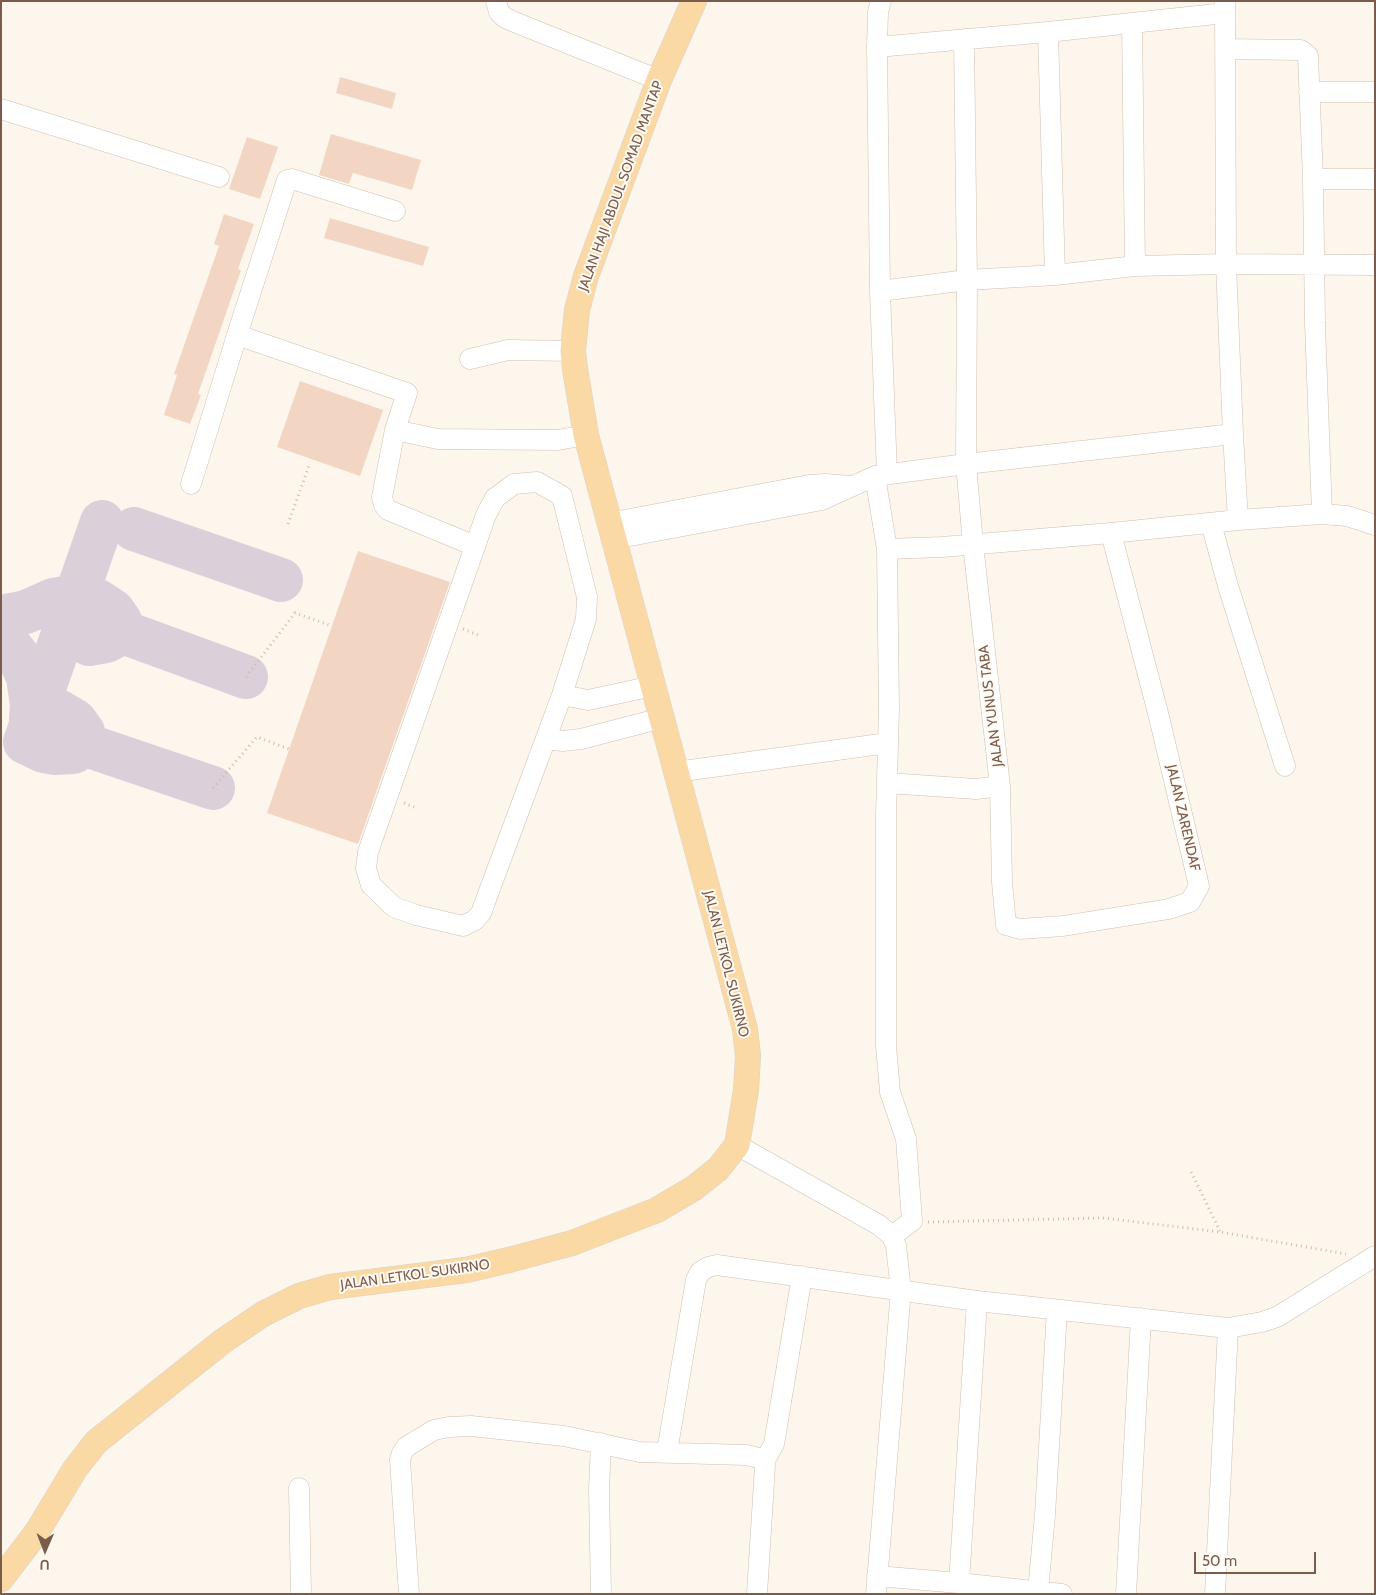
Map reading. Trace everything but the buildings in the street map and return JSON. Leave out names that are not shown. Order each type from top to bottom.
[{"type":"main road","name":"JALAN HAJI ABDUL SOMAD MANTAP","points":[[612,532],[586,435],[575,368],[573,351],[577,310],[586,276],[659,80],[694,1]]},
{"type":"main road","name":"JALAN LETKOL SUKIRNO","points":[[1,1579],[16,1562],[37,1532],[75,1469],[96,1442],[223,1341],[263,1314],[299,1296],[330,1287],[466,1270],[572,1243],[657,1210],[694,1188],[718,1169],[737,1145],[746,1090],[748,1056],[745,1029],[612,532]]},
{"type":"street","points":[[496,1],[499,12],[512,21],[659,80]]},
{"type":"street","points":[[881,1],[878,12],[877,47],[881,475],[887,549],[886,1046],[890,1092],[906,1139],[912,1221],[892,1236]]},
{"type":"street","points":[[877,47],[1132,23],[1225,7],[1226,264],[1232,434],[1238,520]]},
{"type":"street","points":[[1132,23],[1135,266]]},
{"type":"street","points":[[1048,32],[1055,275]]},
{"type":"street","name":"JALAN YUNUS TABA","points":[[887,783],[976,789],[1000,786],[966,464],[967,280],[964,39]]},
{"type":"street","points":[[1225,49],[1301,50],[1308,56],[1322,514]]},
{"type":"street","points":[[1309,92],[1375,92]]},
{"type":"street","points":[[1,109],[219,177]]},
{"type":"street","points":[[192,484],[237,334],[287,180],[292,179],[395,211]]},
{"type":"street","points":[[1313,179],[1375,179]]},
{"type":"street","points":[[880,290],[967,280],[1055,275],[1135,266],[1226,264],[1375,265]]},
{"type":"street","points":[[237,334],[407,393],[395,430],[382,497],[384,505],[388,510],[475,546]]},
{"type":"street","points":[[470,359],[508,350],[573,351]]},
{"type":"street","points":[[395,430],[438,439],[558,440],[586,435]]},
{"type":"street","points":[[612,532],[809,485],[852,486],[881,475],[1232,434]]},
{"type":"street","points":[[537,482],[562,496],[587,597],[586,619],[562,695],[481,913],[474,920],[463,926],[416,915],[394,907],[371,885],[366,868],[368,852],[475,546],[486,515],[496,498],[514,484],[537,482]]},
{"type":"street","points":[[887,549],[1111,533],[1238,520],[1322,514],[1352,517],[1375,526]]},
{"type":"street","points":[[1211,523],[1228,586],[1285,766]]},
{"type":"street","name":"JALAN ZARENDAF","points":[[1000,786],[1002,882],[1006,925],[1020,929],[1063,926],[1169,909],[1190,902],[1198,886],[1159,717],[1111,533]]},
{"type":"street","points":[[562,695],[588,700],[653,686]]},
{"type":"street","points":[[546,739],[563,741],[581,739],[662,718]]},
{"type":"street","points":[[676,772],[888,743]]},
{"type":"street","points":[[737,1145],[879,1225],[892,1236],[896,1246],[901,1290],[876,1585],[958,1583],[1062,1594]]},
{"type":"street","points":[[667,1452],[696,1280],[700,1272],[708,1267],[717,1265],[802,1276],[976,1302],[1228,1328],[1262,1322],[1277,1317],[1373,1257]]},
{"type":"street","points":[[757,1594],[765,1472],[764,1462],[774,1444],[802,1276]]},
{"type":"street","points":[[958,1583],[976,1302]]},
{"type":"street","points":[[1038,1591],[1045,1515],[1057,1310]]},
{"type":"street","points":[[1126,1594],[1141,1318]]},
{"type":"street","points":[[1215,1594],[1228,1328]]},
{"type":"street","points":[[410,1594],[400,1460],[406,1447],[434,1430],[471,1426],[564,1436],[640,1452],[746,1455],[759,1458],[764,1462]]},
{"type":"street","points":[[601,1443],[599,1490],[601,1594]]},
{"type":"street","points":[[299,1488],[301,1594]]},
{"type":"path","points":[[288,524],[310,463]]},
{"type":"path","points":[[246,677],[295,613],[332,626]]},
{"type":"path","points":[[213,788],[257,737],[289,749]]},
{"type":"path","points":[[1191,1172],[1220,1232]]},
{"type":"path","points":[[912,1221],[948,1222],[987,1219],[1104,1218],[1220,1232],[1373,1257]]},
{"type":"taxiway","points":[[38,706],[58,711],[75,721],[83,732],[83,744],[81,747],[73,752],[54,753],[44,751],[25,742],[102,522]]},
{"type":"taxiway","points":[[134,529],[281,580]]},
{"type":"taxiway","points":[[1,617],[26,612],[53,600],[85,598],[98,601],[113,611],[120,621],[123,632],[106,641],[89,644],[64,631]]},
{"type":"taxiway","points":[[123,632],[246,677]]},
{"type":"taxiway","points":[[1,635],[20,659],[28,677],[32,705],[31,718]]},
{"type":"taxiway","points":[[83,744],[213,788]]}]
